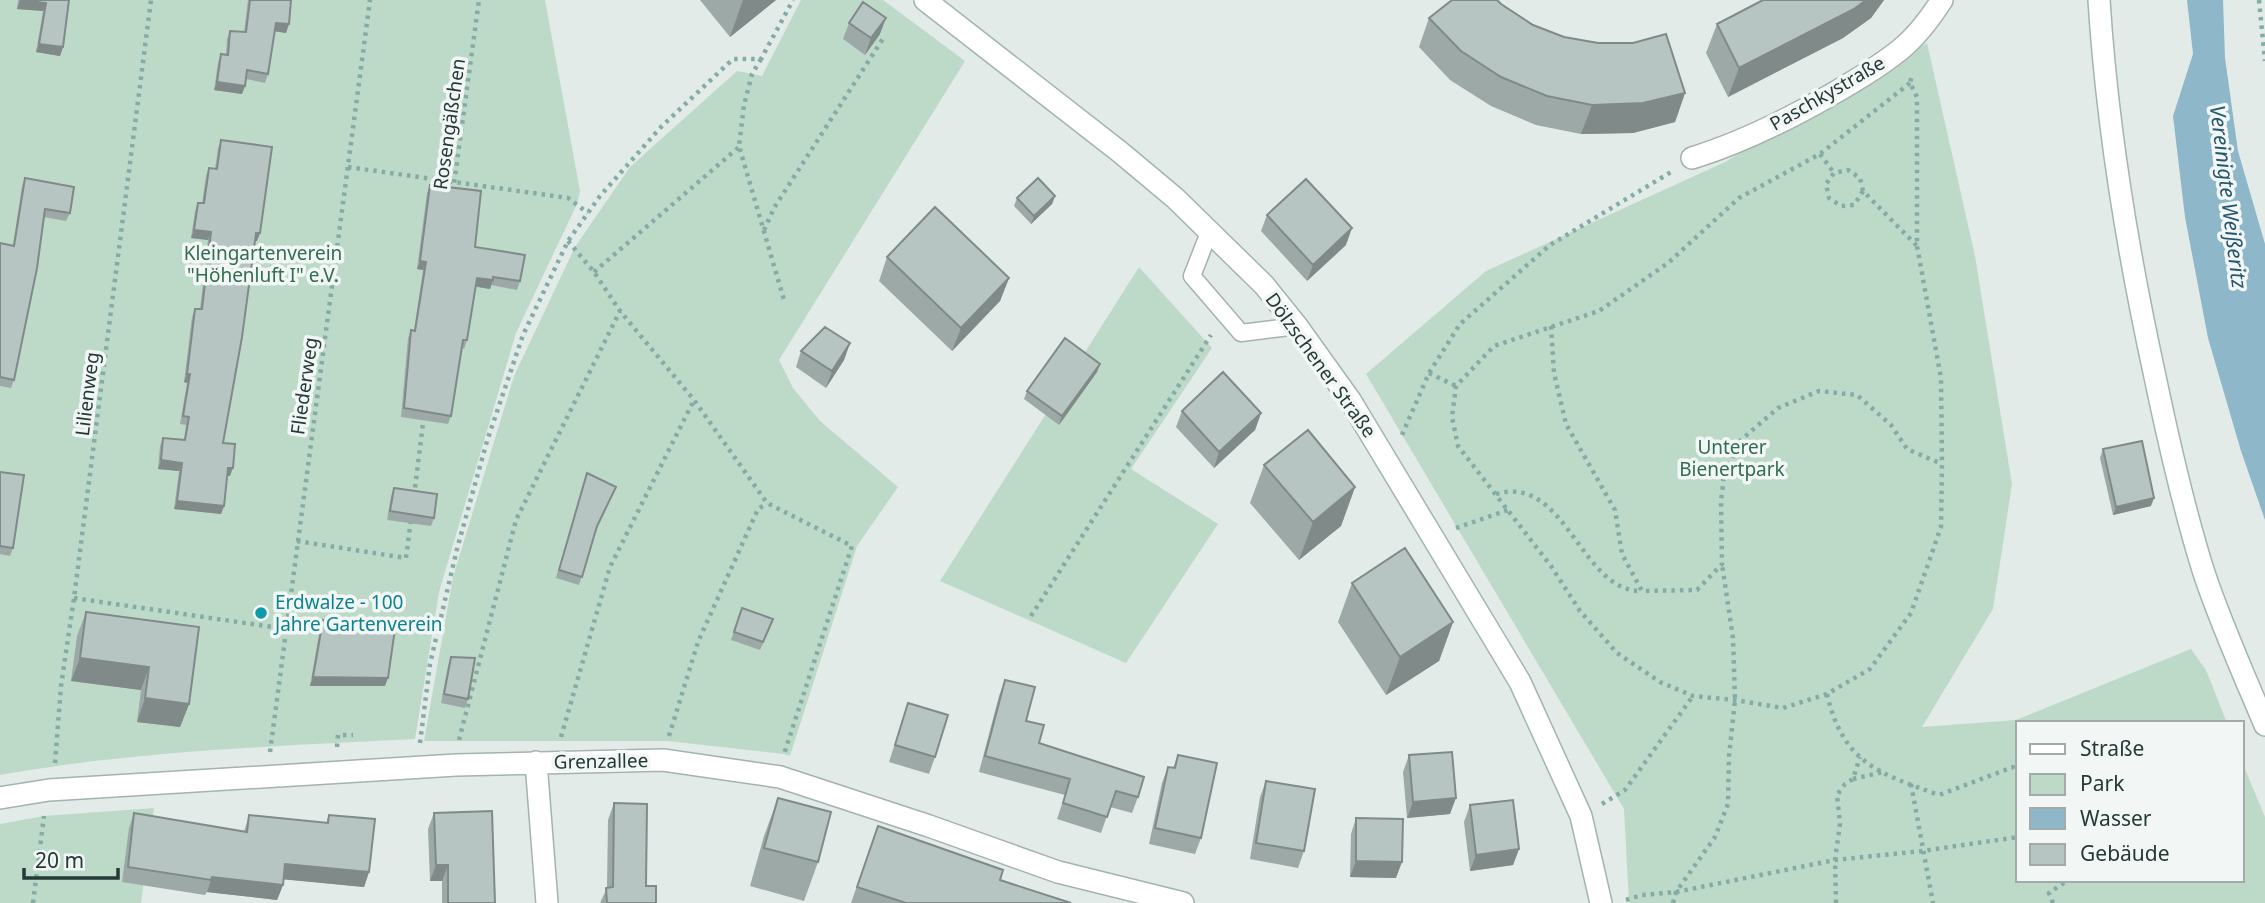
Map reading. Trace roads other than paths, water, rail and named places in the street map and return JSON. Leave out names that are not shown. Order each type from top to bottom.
[{"type":"street","name":"Dölzschener Straße","points":[[925,0],[1120,152],[1210,230],[1264,285],[1297,326],[1350,400],[1390,463],[1520,682],[1581,817],[1601,903]]},
{"type":"street","name":"Paschkystraße","points":[[1692,158],[1750,137],[1858,79],[1902,48],[1930,19],[1942,0]]},
{"type":"street","points":[[2099,0],[2104,76],[2114,157],[2157,390],[2189,524],[2205,576],[2265,725]]},
{"type":"street","name":"Grenzallee","points":[[0,798],[49,790],[418,767],[536,762],[663,761],[780,777],[1058,872],[1183,903]]},
{"type":"street","points":[[536,762],[547,903]]},
{"type":"lane","points":[[1210,230],[1192,276],[1241,333],[1297,326]]},
{"type":"water","name":"Vereinigte Weißeritz","points":[[2187,0],[2223,0],[2225,58],[2238,151],[2265,244],[2265,520],[2241,451],[2208,338],[2185,217],[2173,116],[2193,54]]},
{"type":"place","name":"Erdwalze - 100 Jahre Gartenverein","points":[[261,613]]},
{"type":"park label","name":"Kleingartenverein \"Höhenluft I\" e.V.","points":[[263,264]]},
{"type":"park label","name":"Unterer Bienertpark","points":[[1732,458]]}]
